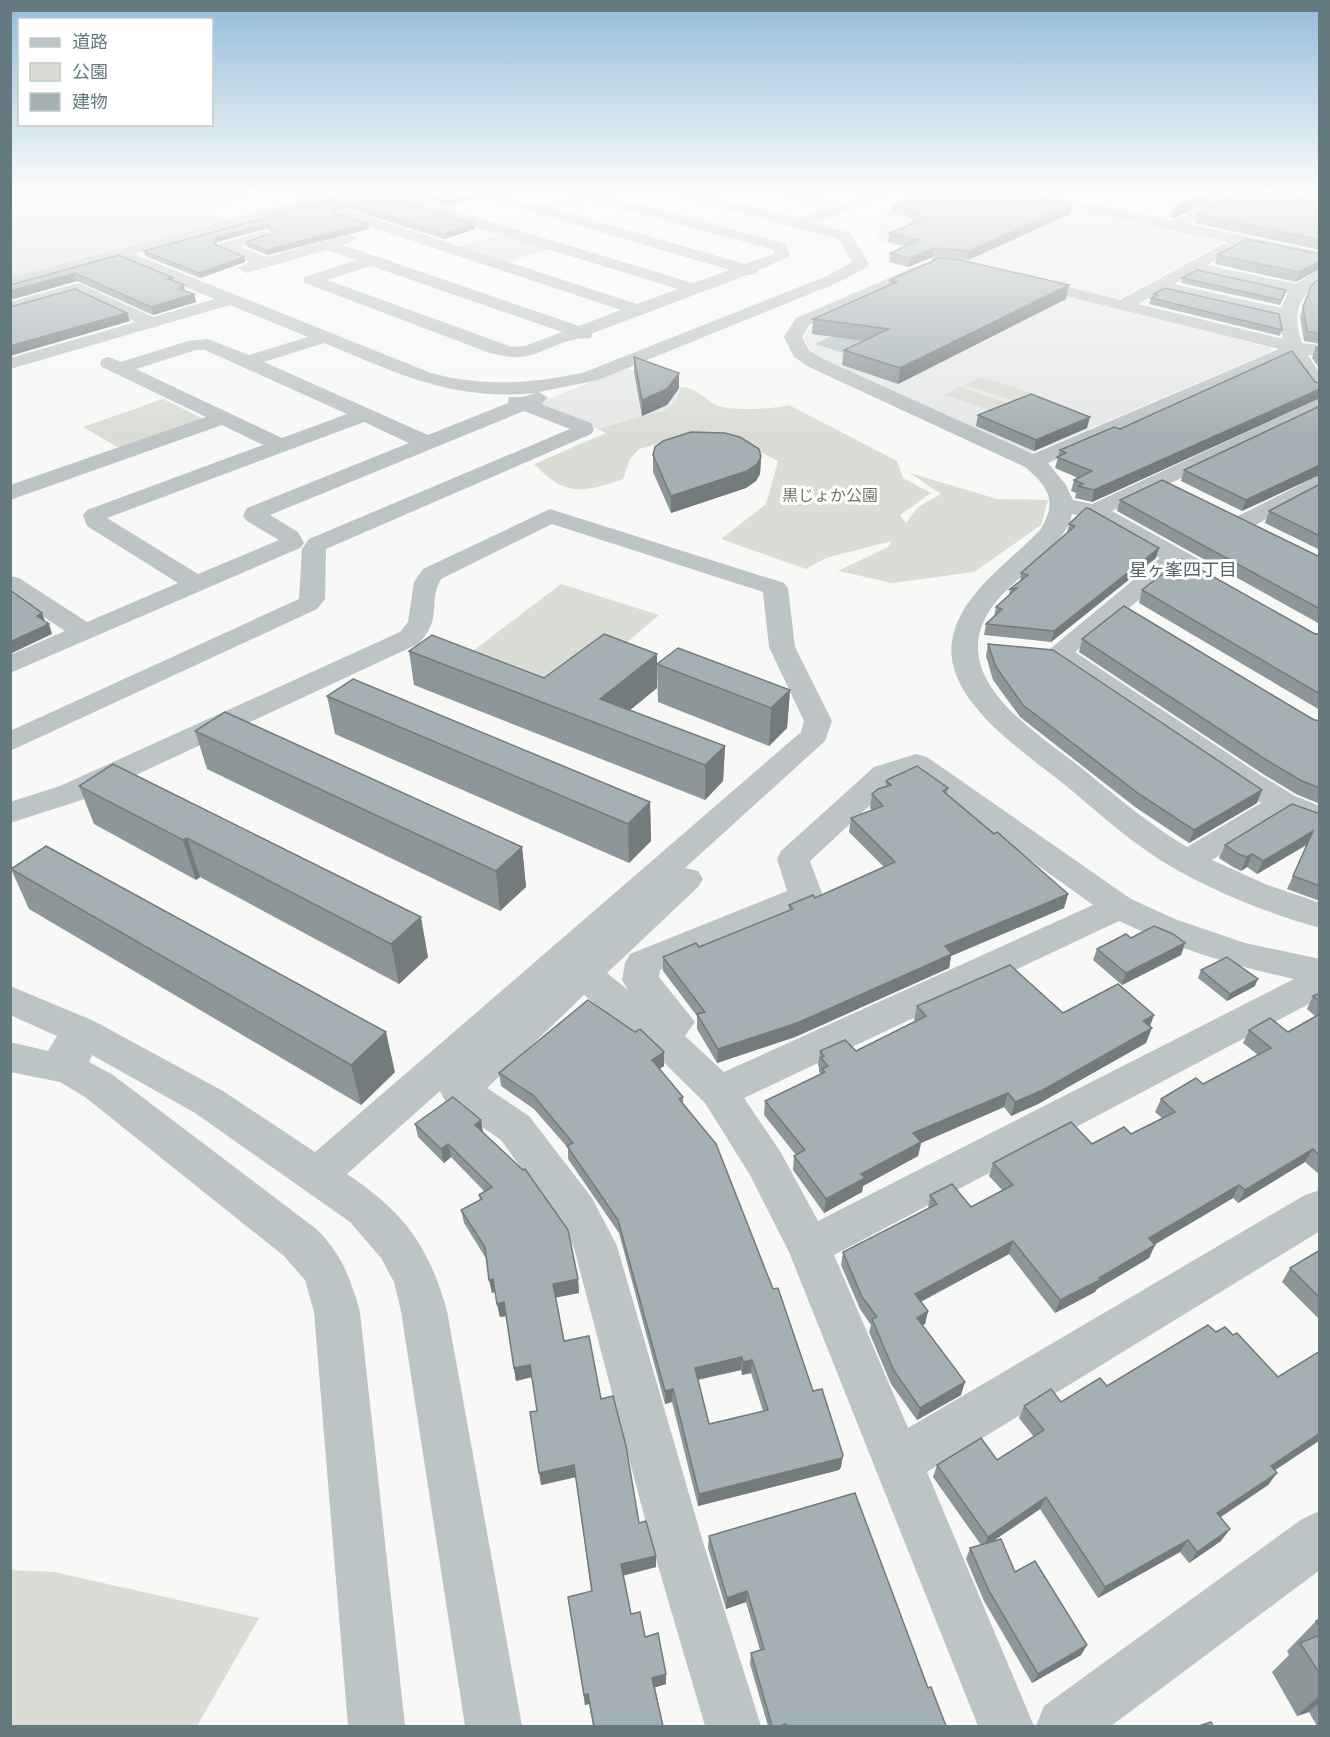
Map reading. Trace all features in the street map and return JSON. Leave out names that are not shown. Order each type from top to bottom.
[{"type":"street","points":[[10,283],[44,274]]},
{"type":"street","points":[[169,274],[424,377],[472,388],[513,389],[572,382]]},
{"type":"street","points":[[329,274],[311,280],[512,353],[528,351],[732,274]]},
{"type":"street","points":[[412,274],[600,339]]},
{"type":"street","points":[[446,286],[482,274]]},
{"type":"street","points":[[531,274],[638,309]]},
{"type":"street","points":[[646,274],[694,289]]},
{"type":"street","points":[[761,274],[767,276]]},
{"type":"street","points":[[10,665],[292,543],[290,537],[255,516],[255,513],[427,443],[519,402],[810,288],[840,274]]},
{"type":"street","points":[[910,274],[802,322],[793,337],[796,346],[816,363],[1033,462],[1056,486],[1061,505],[1054,529],[983,599],[970,620],[977,645],[970,676],[984,699],[1009,726],[1157,844],[1238,887],[1320,916]]},
{"type":"street","points":[[1123,305],[1180,274]]},
{"type":"street","points":[[1226,274],[1299,290]]},
{"type":"street","points":[[1319,274],[1299,290],[1292,301],[1288,333],[1311,376],[1320,387]]},
{"type":"street","points":[[1001,275],[1297,348],[1320,351]]},
{"type":"street","points":[[192,283],[213,277]]},
{"type":"street","points":[[788,282],[810,288]]},
{"type":"street","points":[[1159,285],[1289,315]]},
{"type":"street","points":[[10,308],[78,288],[153,323]]},
{"type":"street","points":[[10,364],[232,299]]},
{"type":"street","points":[[426,346],[458,335]]},
{"type":"street","points":[[247,362],[325,337]]},
{"type":"street","points":[[120,368],[194,345],[208,344],[427,443]]},
{"type":"street","points":[[74,346],[281,446]]},
{"type":"street","points":[[622,347],[644,354]]},
{"type":"street","points":[[1033,462],[1297,348]]},
{"type":"street","points":[[384,361],[405,354]]},
{"type":"street","points":[[10,742],[308,604],[312,599],[314,549],[317,544],[584,430],[584,427],[519,402]]},
{"type":"street","points":[[1095,511],[1320,404]]},
{"type":"street","points":[[198,585],[94,521],[95,515],[364,415]]},
{"type":"street","points":[[10,493],[223,418]]},
{"type":"street","points":[[10,474],[31,486]]},
{"type":"street","points":[[1158,480],[1179,491]]},
{"type":"street","points":[[1221,513],[1252,528],[1320,481]]},
{"type":"street","points":[[1061,505],[1095,511],[1217,580]]},
{"type":"street","points":[[10,813],[70,793],[409,638],[418,631],[423,621],[423,588],[432,574],[550,516],[775,588],[782,647],[818,721],[815,735],[318,1175]]},
{"type":"street","points":[[1176,557],[1128,610],[1046,652],[1284,803],[1320,818]]},
{"type":"street","points":[[10,583],[85,633]]},
{"type":"street","points":[[660,1036],[675,1022],[640,980],[643,963],[806,896],[793,860],[885,774],[916,764],[1119,907],[1163,928],[1241,955],[1320,972]]},
{"type":"street","points":[[733,1726],[677,1542],[595,1246],[577,1211],[515,1128],[459,1090],[763,808],[749,794]]},
{"type":"street","points":[[1187,861],[1284,803]]},
{"type":"street","points":[[719,1092],[1119,907]]},
{"type":"street","points":[[584,974],[660,1036],[719,1092],[765,1163],[808,1247],[1006,1726]]},
{"type":"street","points":[[808,1247],[1320,982]]},
{"type":"street","points":[[10,999],[81,1031],[209,1102],[365,1209],[396,1244],[415,1277],[424,1311],[493,1726]]},
{"type":"street","points":[[10,1057],[57,1068],[81,1031]]},
{"type":"street","points":[[81,1031],[68,1068],[99,1086],[288,1232],[317,1257],[330,1282],[337,1312],[376,1726]]},
{"type":"street","points":[[896,1463],[1320,1208]]},
{"type":"street","points":[[1064,1726],[1320,1538]]},
{"type":"shaded area","points":[[947,274],[981,274],[1269,347],[1272,351],[1030,454],[821,359],[809,348],[805,340],[806,333],[818,320]]},
{"type":"shaded area","points":[[1010,274],[1164,274],[1116,300]]},
{"type":"shaded area","points":[[850,328],[878,336],[844,353],[815,344]]},
{"type":"shaded area","points":[[625,368],[681,387],[676,400],[666,409],[598,429],[534,405]]},
{"type":"green space","points":[[11,274],[26,274],[11,278]]},
{"type":"green space","points":[[981,377],[1031,393],[1016,401],[965,385]]},
{"type":"green space","name":"黒じょか公園","points":[[681,387],[691,389],[725,408],[754,409],[789,405],[897,461],[903,478],[931,493],[900,515],[906,523],[918,507],[941,494],[910,473],[997,499],[1048,500],[1041,525],[974,572],[892,583],[838,571],[888,547],[892,541],[826,558],[806,569],[721,539],[766,504],[778,461],[743,443],[664,442],[639,449],[630,459],[623,479],[585,489],[565,487],[545,475],[534,464],[606,433],[598,429],[666,409],[676,400]]},
{"type":"green space","points":[[960,387],[1011,404],[996,412],[945,395]]},
{"type":"green space","points":[[163,399],[206,420],[121,449],[83,427]]},
{"type":"green space","points":[[561,584],[659,615],[556,703],[453,666]]},
{"type":"green space","points":[[10,1570],[54,1572],[259,1618],[197,1726],[11,1726]]},
{"type":"building","points":[[50,274],[71,274],[10,291],[10,285]]},
{"type":"building","points":[[77,274],[164,274],[173,278],[168,279],[184,285],[180,289],[194,294],[151,307]]},
{"type":"building","points":[[903,274],[1021,274],[1069,285],[900,368],[844,350],[889,329],[813,319],[897,282],[890,280]]},
{"type":"building","points":[[1189,274],[1215,274],[1286,290],[1281,300],[1182,278]]},
{"type":"building","points":[[1320,278],[1320,334],[1307,331],[1303,307],[1311,286]]},
{"type":"building","points":[[1164,288],[1279,314],[1282,330],[1151,298]]},
{"type":"building","points":[[75,289],[127,313],[10,346],[10,307]]},
{"type":"building","points":[[1292,351],[1315,382],[1320,383],[1320,389],[1094,490],[1078,486],[1083,484],[1074,480],[1092,471],[1057,457],[1066,453],[1060,450],[1114,427],[1120,429]]},
{"type":"building","points":[[634,357],[679,373],[667,389],[642,400]]},
{"type":"building","points":[[1031,394],[1090,417],[1036,440],[978,415]]},
{"type":"building","points":[[1320,406],[1320,465],[1246,500],[1184,470]]},
{"type":"building","points":[[691,432],[725,433],[740,437],[759,449],[761,457],[757,464],[747,471],[671,496],[653,455],[655,447],[663,441]]},
{"type":"building","points":[[1162,480],[1320,557],[1320,609],[1120,500]]},
{"type":"building","points":[[1320,484],[1320,536],[1269,511]]},
{"type":"building","points":[[1086,508],[1159,548],[1054,631],[986,624],[1002,609],[996,607],[1017,588],[1010,589],[1028,575],[1021,573],[1075,526],[1069,524]]},
{"type":"building","points":[[1182,559],[1315,634],[1320,634],[1320,694],[1142,590]]},
{"type":"building","points":[[10,590],[42,613],[37,616],[49,624],[10,642]]},
{"type":"building","points":[[1124,606],[1314,720],[1320,721],[1320,788],[1302,781],[1268,761],[1082,639]]},
{"type":"building","points":[[604,634],[657,654],[600,699],[725,746],[705,765],[409,651],[432,635],[544,678]]},
{"type":"building","points":[[988,644],[1053,650],[1262,790],[1194,830],[1139,794],[1023,705],[996,667]]},
{"type":"building","points":[[678,648],[790,690],[771,708],[657,664]]},
{"type":"building","points":[[353,679],[650,802],[628,824],[327,696]]},
{"type":"building","points":[[225,712],[522,847],[496,871],[195,731]]},
{"type":"building","points":[[113,764],[421,917],[391,944],[187,838],[183,840],[79,786]]},
{"type":"building","points":[[917,766],[948,788],[943,791],[994,834],[997,832],[1068,894],[945,946],[952,954],[797,1023],[718,1049],[697,1014],[705,1012],[663,957],[696,943],[699,947],[793,909],[789,905],[813,895],[815,898],[895,862],[851,818],[883,806],[872,794],[878,789],[891,785],[886,781],[889,779]]},
{"type":"building","points":[[1292,804],[1320,814],[1320,886],[1293,876],[1313,831],[1263,861],[1252,854],[1247,857],[1238,854],[1225,845]]},
{"type":"building","points":[[46,846],[386,1032],[351,1065],[11,869]]},
{"type":"building","points":[[1154,926],[1173,934],[1185,943],[1126,973],[1097,949],[1126,934],[1131,938]]},
{"type":"building","points":[[1227,957],[1258,979],[1230,994],[1201,970]]},
{"type":"building","points":[[1010,965],[1063,1013],[1118,984],[1154,1015],[1143,1021],[1152,1028],[1043,1090],[1015,1102],[1008,1093],[913,1133],[921,1142],[861,1174],[865,1178],[826,1199],[794,1156],[805,1150],[765,1101],[825,1072],[822,1069],[828,1066],[821,1058],[824,1056],[820,1051],[845,1040],[856,1051],[926,1016],[917,1006]]},
{"type":"building","points":[[1320,993],[1320,1001],[1313,996]]},
{"type":"building","points":[[588,1000],[635,1032],[640,1029],[664,1052],[652,1060],[683,1097],[679,1099],[716,1144],[773,1289],[778,1288],[813,1391],[822,1389],[842,1458],[699,1494],[673,1389],[665,1391],[618,1220],[567,1146],[573,1143],[533,1095],[499,1073]],"holes":[[[742,1357],[743,1362],[752,1360],[768,1410],[709,1424],[695,1368]]]},
{"type":"building","points":[[1320,1014],[1320,1156],[1313,1149],[1245,1190],[1239,1185],[1149,1238],[1155,1245],[1099,1278],[1100,1280],[1060,1300],[1013,1241],[915,1294],[928,1311],[917,1318],[965,1382],[920,1408],[894,1371],[872,1319],[877,1317],[862,1297],[843,1252],[937,1204],[930,1195],[952,1184],[971,1207],[1013,1185],[993,1163],[1071,1122],[1092,1144],[1124,1127],[1131,1134],[1175,1112],[1161,1099],[1196,1078],[1203,1084],[1271,1048],[1249,1030],[1270,1018],[1288,1032]]},
{"type":"building","points":[[453,1097],[481,1120],[475,1125],[523,1170],[525,1169],[568,1230],[578,1279],[553,1284],[564,1341],[589,1336],[601,1399],[613,1396],[626,1446],[639,1523],[646,1521],[656,1556],[621,1564],[631,1614],[640,1612],[645,1637],[658,1633],[666,1674],[652,1678],[663,1726],[594,1726],[588,1694],[584,1695],[568,1597],[592,1591],[574,1465],[539,1473],[530,1412],[537,1411],[530,1365],[514,1368],[504,1302],[497,1304],[493,1279],[489,1280],[485,1247],[461,1210],[482,1199],[479,1195],[492,1187],[448,1144],[441,1149],[415,1124]]},
{"type":"building","points":[[1320,1250],[1320,1298],[1290,1268]]},
{"type":"building","points":[[1208,1325],[1216,1332],[1225,1327],[1233,1335],[1237,1333],[1278,1377],[1320,1351],[1320,1433],[1271,1466],[1277,1473],[1217,1513],[1230,1529],[1197,1552],[1188,1540],[1105,1587],[1046,1497],[988,1537],[937,1465],[981,1438],[997,1460],[1044,1430],[1024,1406],[1051,1389],[1061,1402],[1100,1378],[1107,1386]]},
{"type":"building","points":[[855,1493],[928,1688],[931,1687],[946,1726],[786,1726],[786,1724],[772,1726],[751,1653],[764,1649],[747,1591],[727,1598],[709,1536]]},
{"type":"building","points":[[1001,1539],[1015,1572],[1035,1561],[1087,1645],[1038,1674],[989,1591],[970,1548]]},
{"type":"building","points":[[1320,1635],[1320,1674],[1300,1643]]},
{"type":"building","points":[[1211,1722],[1213,1726],[1199,1726]]},
{"type":"district","name":"星ヶ峯四丁目","points":[[1183,569]]}]
